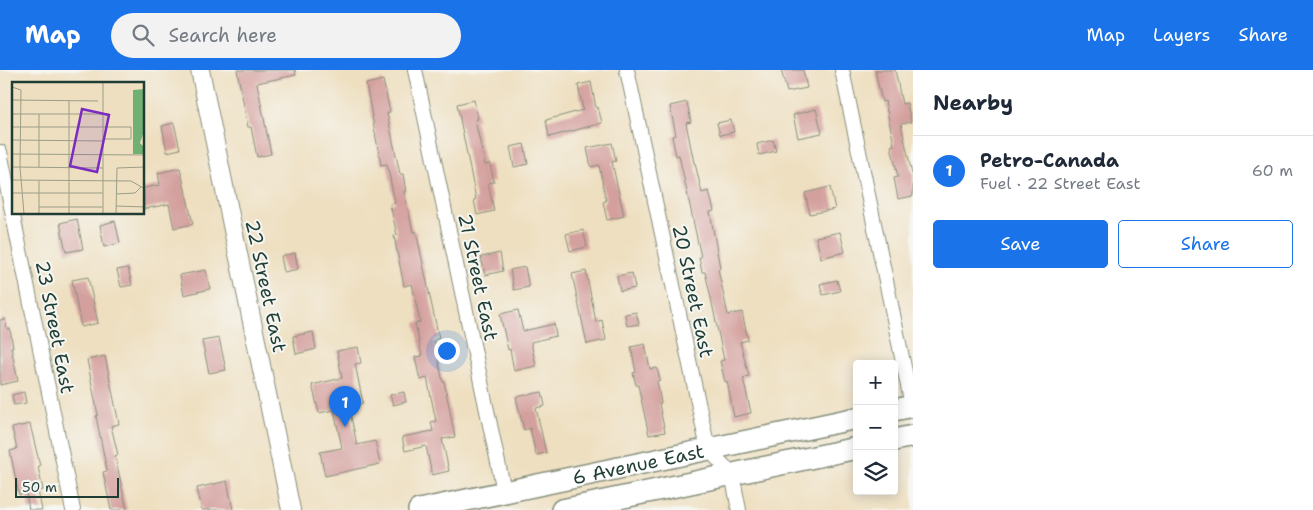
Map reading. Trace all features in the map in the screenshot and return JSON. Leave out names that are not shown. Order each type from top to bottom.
[{"type":"main road","name":"6 Avenue East","points":[[419,510],[853,419]]},
{"type":"main road","points":[[898,439],[913,436]]},
{"type":"main road","name":"6 Avenue East","points":[[562,510],[853,449]]},
{"type":"street","name":"22 Street East","points":[[200,70],[291,510]]},
{"type":"street","name":"21 Street East","points":[[415,70],[504,491]]},
{"type":"street","name":"20 Street East","points":[[628,70],[708,449]]},
{"type":"street","points":[[842,70],[908,408]]},
{"type":"street","name":"23 Street East","points":[[0,152],[12,211]]},
{"type":"street","name":"23 Street East","points":[[13,215],[73,510]]},
{"type":"street","points":[[708,449],[732,474],[739,510]]},
{"type":"building","points":[[237,70],[295,70],[296,75],[257,83],[271,154],[257,157],[251,127],[248,127]]},
{"type":"building","points":[[781,70],[803,70],[807,88],[787,92]]},
{"type":"building","points":[[875,70],[895,70],[902,104],[907,103],[911,122],[901,124],[913,174],[913,196],[898,199],[894,178],[898,177],[891,146],[894,145],[885,101],[882,102]]},
{"type":"building","points":[[383,80],[390,112],[387,113],[400,174],[403,174],[406,191],[404,191],[413,232],[416,231],[439,338],[434,340],[455,437],[442,439],[449,471],[432,475],[426,446],[405,451],[402,437],[433,431],[431,422],[436,421],[427,378],[420,380],[415,357],[422,356],[415,323],[420,322],[412,284],[404,286],[394,236],[397,235],[390,204],[395,203],[387,164],[381,165],[366,84]]},
{"type":"building","points":[[591,82],[596,108],[598,107],[602,123],[549,137],[546,120],[583,110],[578,85]]},
{"type":"building","points":[[474,100],[478,119],[475,120],[485,165],[490,164],[494,182],[488,183],[494,211],[477,215],[474,200],[476,199],[457,104]]},
{"type":"building","points":[[687,102],[691,122],[686,123],[694,163],[702,193],[709,191],[714,211],[710,212],[720,268],[718,269],[728,315],[742,312],[748,340],[740,342],[749,376],[743,378],[751,413],[734,417],[727,381],[725,382],[720,361],[724,360],[712,303],[705,272],[702,272],[699,258],[701,257],[679,155],[676,156],[672,136],[676,135],[670,106]]},
{"type":"building","points":[[816,109],[822,133],[798,138],[793,115]]},
{"type":"building","points":[[731,120],[734,132],[720,135],[717,123]]},
{"type":"building","points":[[174,123],[180,149],[167,152],[162,126]]},
{"type":"building","points":[[773,140],[776,151],[759,155],[757,144]]},
{"type":"building","points":[[612,143],[616,161],[612,162],[624,216],[607,220],[603,202],[606,201],[599,165],[591,167],[587,148]]},
{"type":"building","points":[[524,144],[528,164],[514,167],[510,147]]},
{"type":"building","points":[[180,168],[193,224],[174,228],[169,204],[145,209],[145,188],[160,185],[158,173]]},
{"type":"building","points":[[830,187],[835,209],[810,214],[805,193]]},
{"type":"building","points":[[77,219],[83,249],[66,252],[60,223]]},
{"type":"building","points":[[115,221],[120,243],[104,247],[100,225]]},
{"type":"building","points":[[583,230],[587,247],[570,251],[566,234]]},
{"type":"building","points":[[840,232],[845,252],[821,258],[816,237]]},
{"type":"building","points":[[295,253],[298,269],[284,272],[281,256]]},
{"type":"building","points":[[500,253],[503,271],[485,275],[481,257]]},
{"type":"building","points":[[525,267],[529,287],[514,290],[510,270]]},
{"type":"building","points":[[128,268],[132,285],[121,287],[117,270]]},
{"type":"building","points":[[206,270],[210,289],[184,295],[180,275]]},
{"type":"building","points":[[586,271],[596,322],[602,320],[606,340],[587,344],[572,274]]},
{"type":"building","points":[[632,273],[635,288],[620,291],[617,276]]},
{"type":"building","points":[[88,277],[98,323],[81,327],[72,280]]},
{"type":"building","points":[[837,280],[840,291],[823,295],[820,284]]},
{"type":"building","points":[[518,310],[523,331],[554,324],[556,336],[531,342],[536,366],[514,371],[500,314]]},
{"type":"building","points":[[636,312],[639,324],[627,326],[625,314]]},
{"type":"building","points":[[5,319],[7,329],[10,329],[13,347],[11,347],[18,381],[0,385],[0,320]]},
{"type":"building","points":[[313,332],[316,349],[296,354],[293,336]]},
{"type":"building","points":[[219,338],[226,370],[209,373],[202,341]]},
{"type":"building","points":[[645,344],[650,369],[657,368],[660,380],[657,381],[661,403],[659,404],[665,432],[649,435],[638,385],[636,385],[633,373],[636,372],[631,347]]},
{"type":"building","points":[[358,347],[361,363],[355,364],[363,403],[349,407],[357,445],[375,441],[380,464],[325,476],[320,452],[342,448],[334,410],[319,413],[312,385],[342,378],[337,351]]},
{"type":"building","points":[[105,356],[119,424],[111,426],[118,455],[115,456],[127,510],[111,510],[103,472],[107,471],[87,360]]},
{"type":"building","points":[[24,392],[26,403],[14,405],[12,395]]},
{"type":"building","points":[[404,392],[406,402],[393,405],[390,395]]},
{"type":"building","points":[[542,392],[545,406],[536,408],[546,453],[536,455],[530,428],[524,430],[516,397]]},
{"type":"building","points":[[30,424],[40,466],[38,467],[43,490],[38,491],[42,510],[29,510],[26,493],[19,495],[10,451],[17,449],[12,428]]},
{"type":"building","points":[[227,481],[233,510],[202,510],[197,488]]},
{"type":"place","name":"Petro-Canada","points":[[345,427]]}]
